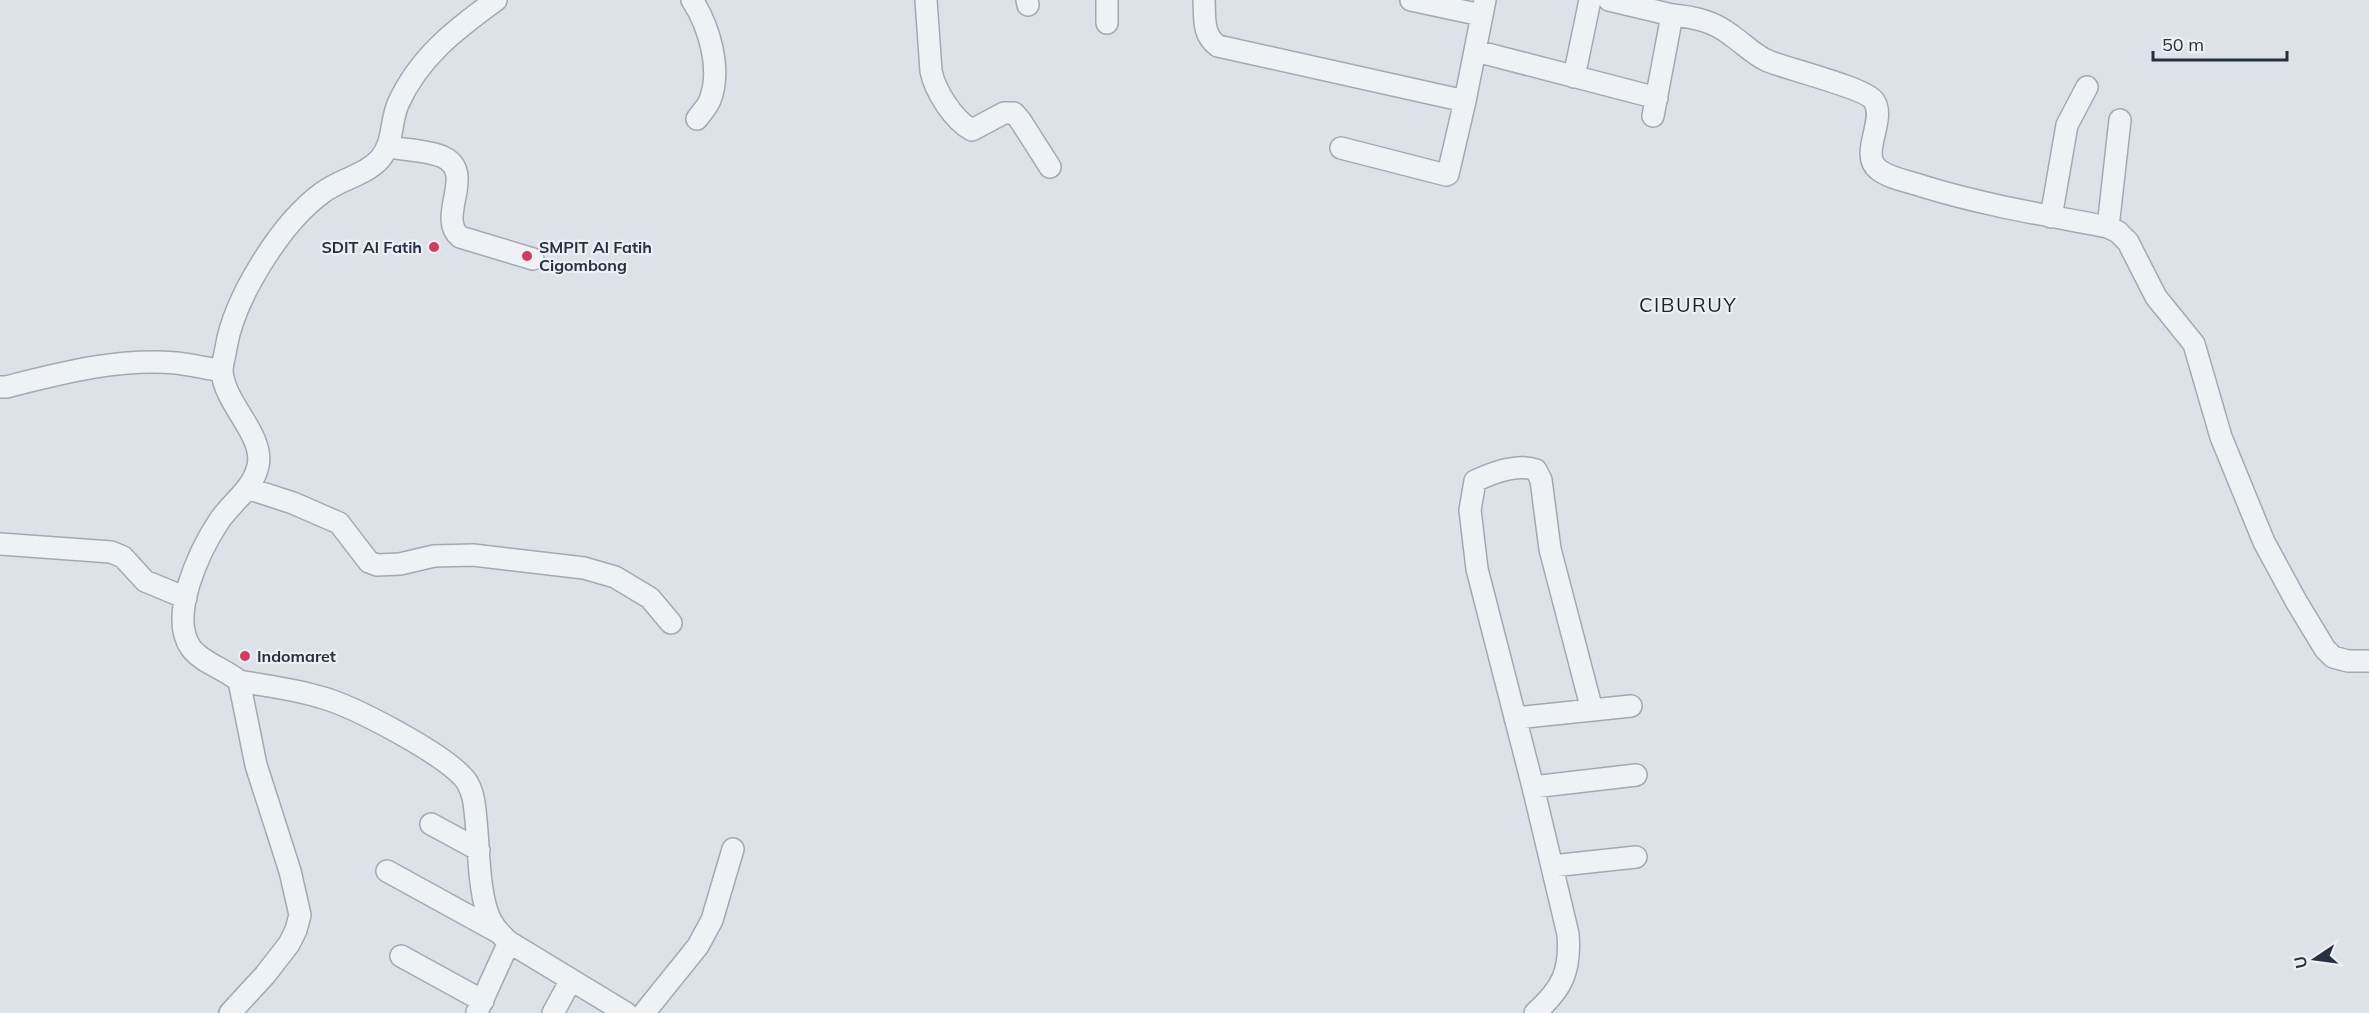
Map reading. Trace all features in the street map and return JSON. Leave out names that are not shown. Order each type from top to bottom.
[{"type":"street","points":[[496,0],[446,39],[414,74],[397,107],[388,147],[372,167],[318,195],[295,219],[256,272],[234,318],[222,370],[233,403],[258,448],[258,465],[247,488],[220,519],[213,531],[195,571],[182,620],[183,630],[192,649],[200,657],[220,667],[239,681],[331,700],[378,723],[462,776],[471,788],[476,807],[487,911],[504,937]]},
{"type":"street","points":[[692,0],[708,31],[714,68],[710,100],[697,119]]},
{"type":"street","points":[[926,0],[930,71],[937,92],[945,104],[972,130],[1004,113],[1014,113],[1050,167]]},
{"type":"street","points":[[1107,0],[1107,23]]},
{"type":"street","points":[[1204,0],[1206,32],[1210,40],[1218,45],[1466,101]]},
{"type":"street","points":[[1341,148],[1446,175],[1451,170],[1483,8],[1411,0]]},
{"type":"street","points":[[1574,77],[1590,0]]},
{"type":"street","points":[[1609,0],[1672,15],[1693,16],[1713,24],[1767,61],[1855,90],[1872,98],[1877,108],[1871,153],[1873,164],[1878,170],[1891,176],[1968,201],[2108,228],[2118,232],[2128,242],[2156,297],[2194,344],[2221,437],[2264,542],[2296,601],[2332,657],[2348,661],[2369,661]]},
{"type":"street","points":[[1476,51],[1574,77],[1655,107],[1672,15]]},
{"type":"street","points":[[2051,217],[2067,125],[2087,87]]},
{"type":"street","points":[[2108,228],[2120,120]]},
{"type":"street","points":[[388,147],[436,155],[449,161],[457,181],[452,222],[455,233],[460,237],[533,259]]},
{"type":"street","points":[[0,387],[69,371],[130,363],[176,363],[222,370]]},
{"type":"street","points":[[1535,1013],[1558,990],[1563,980],[1569,951],[1568,934],[1478,569],[1470,510],[1475,481],[1485,476],[1526,466],[1536,470],[1541,480],[1550,549],[1592,710]]},
{"type":"street","points":[[247,488],[294,503],[339,523],[369,562],[377,565],[400,564],[434,556],[473,555],[584,568],[615,577],[650,598],[671,623]]},
{"type":"street","points":[[0,544],[111,552],[123,557],[145,581],[186,598]]},
{"type":"street","points":[[231,1013],[289,944],[300,915],[290,871],[256,765],[239,681]]},
{"type":"street","points":[[1515,718],[1631,706]]},
{"type":"street","points":[[1533,787],[1636,775]]},
{"type":"street","points":[[431,824],[479,850]]},
{"type":"street","points":[[644,1013],[698,946],[712,920],[733,849]]},
{"type":"street","points":[[1552,867],[1636,857]]},
{"type":"street","points":[[387,871],[504,937],[626,1013]]},
{"type":"street","points":[[401,956],[480,1007],[504,937]]},
{"type":"street","points":[[553,1013],[571,980]]},
{"type":"place","name":"SDIT Al Fatih","points":[[434,247]]},
{"type":"place","name":"SMPIT Al Fatih Cigombong","points":[[527,256]]},
{"type":"place","name":"Indomaret","points":[[245,656]]},
{"type":"district","name":"CIBURUY","points":[[1688,305]]}]
